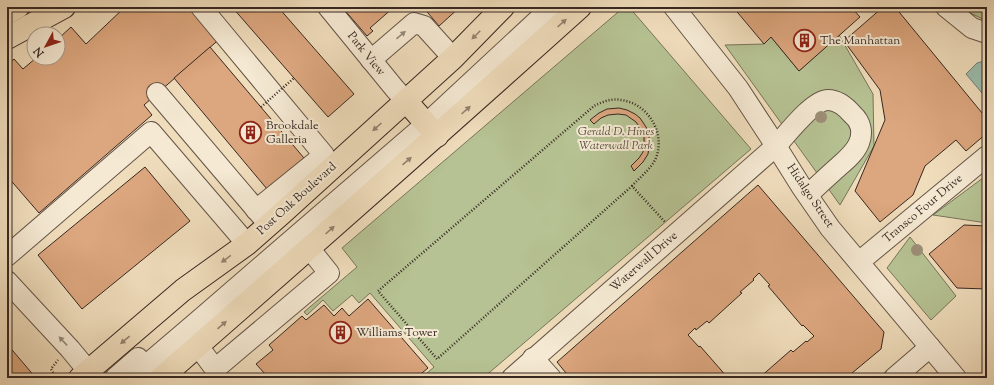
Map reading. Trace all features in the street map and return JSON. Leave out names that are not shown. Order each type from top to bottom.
[{"type":"main road","points":[[7,13],[18,7]]},
{"type":"main road","points":[[7,38],[64,7]]},
{"type":"main road","name":"Post Oak Boulevard","points":[[161,378],[378,186],[422,119],[453,58],[503,7]]},
{"type":"main road","name":"Post Oak Boulevard","points":[[87,376],[183,290],[247,244],[262,217],[422,119],[580,7]]},
{"type":"street","points":[[157,93],[262,217],[324,154],[201,7]]},
{"type":"street","name":"Park View","points":[[328,7],[422,119]]},
{"type":"street","points":[[131,378],[199,320],[422,119],[535,7]]},
{"type":"street","points":[[115,378],[422,119],[552,7]]},
{"type":"street","name":"Hidalgo Street","points":[[674,7],[738,88],[830,228],[956,378]]},
{"type":"street","points":[[946,7],[972,28],[987,33]]},
{"type":"street","points":[[371,60],[414,23],[424,26],[453,58]]},
{"type":"street","name":"Waterwall Drive","points":[[512,378],[776,146],[804,115],[820,102],[827,100],[835,101],[844,106],[856,117],[861,134],[860,142],[856,150],[808,195]]},
{"type":"street","points":[[7,256],[152,132],[247,244]]},
{"type":"street","name":"Transco Four Drive","points":[[858,262],[987,156]]},
{"type":"street","points":[[198,346],[215,370],[329,273],[309,248]]},
{"type":"street","points":[[7,281],[70,349],[87,376]]},
{"type":"street","points":[[894,378],[930,347]]},
{"type":"street","points":[[534,358],[551,378]]},
{"type":"path","points":[[261,107],[294,78]]},
{"type":"path","points":[[619,99],[640,107],[647,112],[654,122],[657,131],[658,148],[656,158],[650,167],[632,186],[437,359],[378,291],[594,106],[605,101],[619,99]]},
{"type":"path","points":[[632,186],[676,234]]},
{"type":"path","points":[[56,378],[51,369],[60,358]]},
{"type":"green space","name":"Gerald D. Hines Waterwall Park","points":[[624,7],[629,7],[751,149],[483,378],[429,378],[426,374],[434,367],[370,293],[359,303],[352,295],[333,311],[323,300],[307,315],[304,312],[357,267],[342,248]]},
{"type":"green space","points":[[960,7],[987,7],[987,21],[962,9]]},
{"type":"green space","points":[[839,35],[873,94],[874,146],[840,205],[725,45],[764,44],[771,37],[799,71]]},
{"type":"green space","points":[[987,175],[987,223],[933,215]]},
{"type":"green space","points":[[910,237],[956,296],[931,320],[887,268]]},
{"type":"shaded area","points":[[987,60],[987,99],[966,74],[977,63]]},
{"type":"building","points":[[125,7],[199,7],[223,36],[144,105],[152,115],[39,213],[7,176],[7,65],[14,59],[23,69],[27,66],[66,66],[66,32],[71,27],[86,44]]},
{"type":"building","points":[[232,7],[278,7],[354,94],[328,117]]},
{"type":"building","points":[[342,7],[394,7],[370,28],[373,31],[367,36]]},
{"type":"building","points":[[423,7],[460,7],[439,26]]},
{"type":"building","name":"The Manhattan","points":[[733,7],[851,7],[860,17],[799,71],[771,37],[764,44]]},
{"type":"building","points":[[883,7],[895,7],[987,119],[987,133],[966,151],[956,140],[925,166],[913,195],[880,222],[855,191],[885,120],[880,90],[844,41]]},
{"type":"building","name":"Brookdale Galleria","points":[[210,47],[304,158],[267,189],[174,78]]},
{"type":"building","points":[[619,108],[627,110],[640,118],[649,133],[648,154],[643,162],[634,171],[631,166],[643,152],[644,146],[644,135],[636,122],[626,115],[618,114],[608,115],[601,118],[594,124],[590,120],[607,109]]},
{"type":"building","points":[[145,167],[190,221],[82,309],[38,255]]},
{"type":"building","points":[[758,185],[884,332],[881,349],[846,378],[759,378],[791,350],[793,352],[814,336],[803,325],[802,326],[768,286],[770,285],[759,273],[753,279],[754,280],[740,292],[742,293],[709,323],[707,321],[696,330],[695,328],[688,335],[699,347],[700,346],[728,378],[570,378],[557,362]]},
{"type":"building","points":[[964,225],[987,226],[987,289],[957,288],[929,254]]},
{"type":"building","name":"Williams Tower","points":[[368,299],[428,368],[416,378],[263,378],[266,375],[256,364],[273,350],[269,345],[302,316],[306,320],[324,305],[334,316],[342,308],[349,316]]},
{"type":"building","points":[[7,344],[36,378],[7,378]]},
{"type":"place","name":"The Manhattan","points":[[804,41]]},
{"type":"place","name":"Brookdale Galleria","points":[[251,133]]},
{"type":"place","name":"Williams Tower","points":[[340,333]]}]
